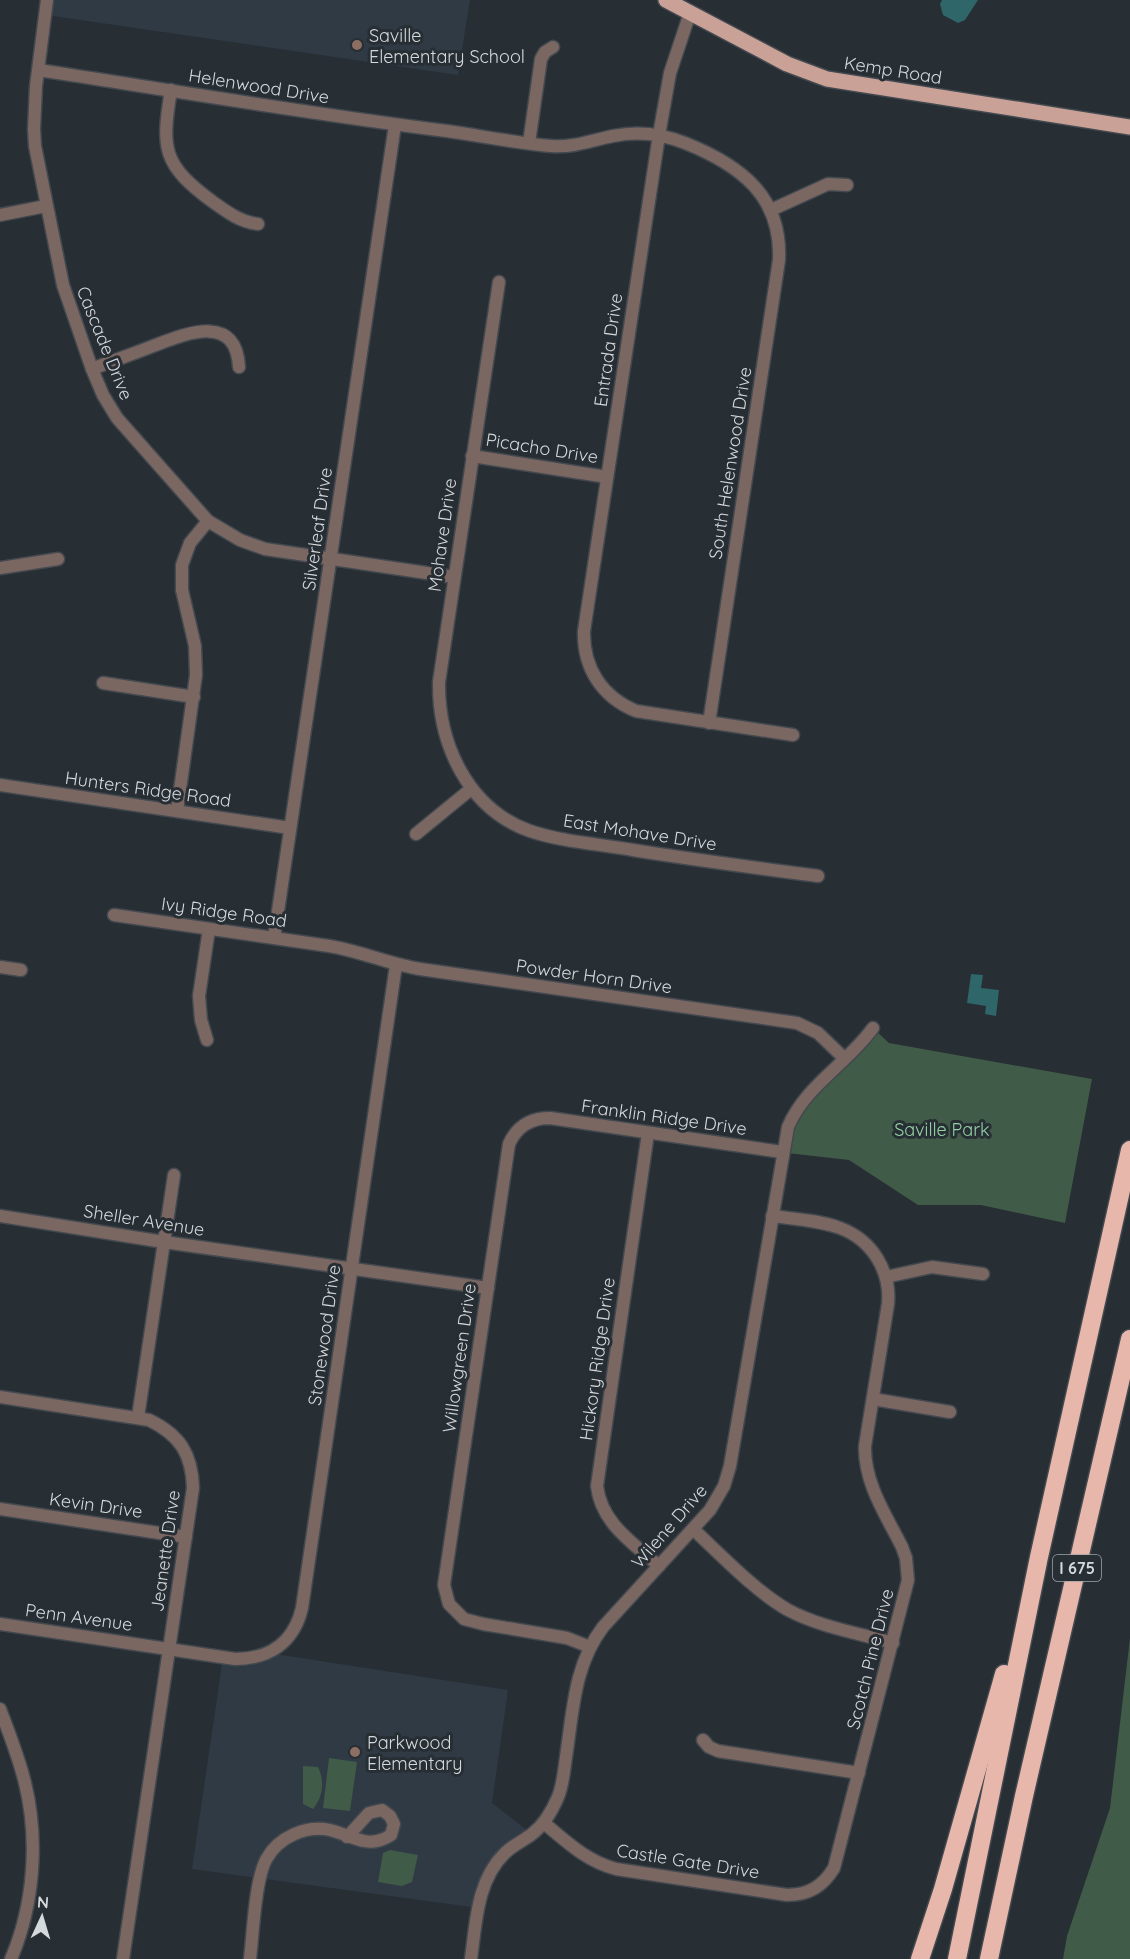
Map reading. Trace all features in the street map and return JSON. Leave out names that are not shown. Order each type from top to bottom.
[{"type":"highway","name":"I 675","points":[[957,1959],[1039,1557],[1130,1150]]},
{"type":"highway","name":"I 675","points":[[989,1959],[1024,1796],[1130,1339]]},
{"type":"highway","points":[[920,1959],[943,1889],[1039,1557]]},
{"type":"highway","points":[[1000,1959],[1024,1796]]},
{"type":"main road","name":"Kemp Road","points":[[666,0],[787,64],[827,79],[1130,127]]},
{"type":"street","name":"Cascade Drive","points":[[47,0],[34,129],[46,206],[63,285],[92,369],[103,395],[117,418],[208,521],[254,545],[454,577]]},
{"type":"street","name":"Entrada Drive","points":[[690,13],[669,73],[584,643],[590,669],[604,691],[622,705],[636,711],[710,723]]},
{"type":"street","points":[[529,143],[541,59],[553,47]]},
{"type":"street","name":"Helenwood Drive","points":[[39,70],[395,125],[529,143],[567,146],[625,134],[659,135],[686,143],[734,169],[757,188],[771,210]]},
{"type":"street","points":[[171,90],[166,117],[167,144],[172,161],[180,174],[189,184],[227,212],[241,220],[258,224]]},
{"type":"street","name":"Silverleaf Drive","points":[[274,938],[395,125]]},
{"type":"street","points":[[771,210],[828,184],[847,185]]},
{"type":"street","points":[[0,215],[46,206]]},
{"type":"street","name":"South Helenwood Drive","points":[[710,723],[779,260],[778,234],[771,210]]},
{"type":"street","name":"Mohave Drive","points":[[471,789],[452,754],[444,727],[439,682],[499,282]]},
{"type":"street","points":[[92,369],[177,337],[204,331],[223,335],[229,339],[236,348],[239,367]]},
{"type":"street","name":"Picacho Drive","points":[[472,456],[607,477]]},
{"type":"street","points":[[177,811],[194,697],[196,653],[182,590],[182,565],[190,543],[208,521]]},
{"type":"street","points":[[0,568],[58,559]]},
{"type":"street","points":[[103,683],[194,697]]},
{"type":"street","points":[[710,723],[793,735]]},
{"type":"street","name":"Hunters Ridge Road","points":[[0,785],[290,828]]},
{"type":"street","points":[[416,834],[471,789]]},
{"type":"street","name":"East Mohave Drive","points":[[471,789],[496,812],[517,825],[551,837],[818,876]]},
{"type":"street","name":"Ivy Ridge Road","points":[[114,915],[329,946]]},
{"type":"street","points":[[207,1040],[201,1020],[199,996],[209,929]]},
{"type":"street","name":"Powder Horn Drive","points":[[329,946],[347,949],[396,965],[797,1023],[818,1033],[844,1058]]},
{"type":"street","name":"Stonewood Drive","points":[[224,1657],[250,1659],[269,1653],[290,1635],[300,1616],[396,965]]},
{"type":"street","points":[[0,967],[21,970]]},
{"type":"street","name":"Wilene Drive","points":[[471,1959],[481,1894],[486,1879],[503,1854],[544,1823],[554,1806],[561,1787],[577,1680],[590,1647],[603,1627],[717,1501],[729,1473],[788,1127],[799,1105],[814,1087],[862,1043],[873,1028]]},
{"type":"street","name":"Franklin Ridge Drive","points":[[541,1118],[782,1152]]},
{"type":"street","name":"Willowgreen Drive","points":[[541,1118],[521,1127],[509,1144],[444,1580],[449,1604],[459,1615],[471,1622],[567,1638],[590,1647]]},
{"type":"street","name":"Hickory Ridge Drive","points":[[648,1133],[597,1486],[600,1504],[610,1522],[659,1566]]},
{"type":"street","points":[[138,1417],[174,1175]]},
{"type":"street","name":"Sheller Avenue","points":[[0,1216],[488,1288]]},
{"type":"street","name":"Scotch Pine Drive","points":[[772,1216],[830,1225],[851,1233],[873,1251],[886,1277],[888,1305],[865,1446],[866,1464],[871,1485],[902,1547],[908,1570],[906,1591],[834,1868],[819,1887],[805,1893]]},
{"type":"street","points":[[886,1277],[932,1267],[984,1274]]},
{"type":"street","name":"Jeanette Drive","points":[[0,1397],[138,1417],[159,1425],[182,1445],[193,1473],[186,1537],[123,1959]]},
{"type":"street","points":[[873,1399],[950,1412]]},
{"type":"street","name":"Kevin Drive","points":[[0,1509],[186,1537]]},
{"type":"street","points":[[693,1529],[769,1597],[787,1610],[819,1623],[893,1642]]},
{"type":"street","name":"Penn Avenue","points":[[0,1624],[224,1657]]},
{"type":"street","points":[[0,1709],[25,1781],[32,1828],[29,1892],[20,1933],[11,1959]]},
{"type":"street","points":[[703,1740],[709,1747],[718,1751],[859,1773]]},
{"type":"street","name":"Castle Gate Drive","points":[[544,1823],[583,1856],[601,1865],[788,1895],[805,1893]]},
{"type":"street","points":[[250,1959],[260,1878],[267,1858],[281,1841],[295,1833],[311,1829],[330,1830],[347,1837]]},
{"type":"shaded area","name":"Saville Elementary School","points":[[47,0],[470,0],[458,75],[46,15]]},
{"type":"shaded area","name":"Parkwood Elementary","points":[[269,1653],[508,1690],[492,1803],[532,1834],[509,1849],[479,1908],[192,1869],[223,1657]]},
{"type":"green space","name":"Saville Park","points":[[875,1030],[889,1043],[1092,1079],[1065,1223],[981,1205],[918,1205],[849,1160],[787,1153],[789,1138],[803,1108]]},
{"type":"green space","points":[[1130,1638],[1130,1959],[1063,1959],[1067,1936],[1110,1808]]},
{"type":"green space","points":[[329,1758],[357,1762],[350,1811],[323,1808]]},
{"type":"green space","points":[[303,1766],[318,1767],[322,1778],[321,1794],[313,1809],[303,1804]]},
{"type":"green space","points":[[390,1850],[418,1855],[412,1882],[402,1886],[378,1882],[383,1853]]},
{"type":"water","points":[[942,0],[978,0],[965,20],[958,23],[943,15],[940,4]]},
{"type":"water","points":[[971,974],[983,975],[981,988],[999,990],[996,1016],[985,1014],[986,1006],[967,1003]]},
{"type":"place","name":"Saville Elementary School","points":[[357,45]]},
{"type":"place","name":"Parkwood Elementary","points":[[355,1752]]}]
